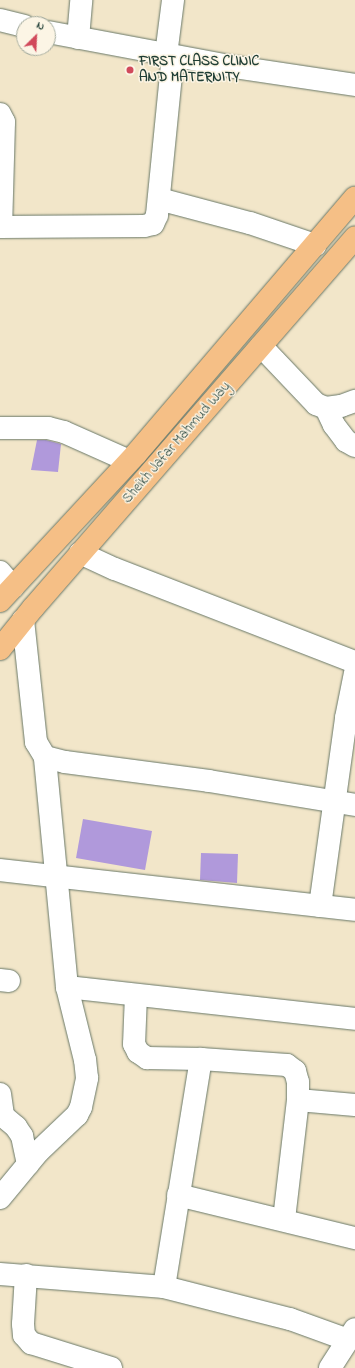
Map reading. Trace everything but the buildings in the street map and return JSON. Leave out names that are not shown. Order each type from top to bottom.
[{"type":"main road","name":"Sheikh Jafar Mahmud Way","points":[[4,587],[129,461],[355,198]]},
{"type":"main road","name":"Sheikh Jafar Mahmud Way","points":[[0,649],[80,553],[355,237]]},
{"type":"street","points":[[78,38],[81,0]]},
{"type":"street","points":[[0,114],[4,122],[0,227],[144,226],[153,224],[158,215],[173,0]]},
{"type":"street","points":[[0,20],[16,24]]},
{"type":"street","points":[[56,34],[235,68],[355,85]]},
{"type":"street","points":[[159,199],[250,223],[315,245]]},
{"type":"street","points":[[260,346],[316,404],[326,408],[340,406],[355,401]]},
{"type":"street","points":[[326,408],[334,425],[346,440],[355,446]]},
{"type":"street","points":[[0,428],[48,428],[64,432],[129,461]]},
{"type":"street","points":[[80,553],[122,572],[355,662]]},
{"type":"street","points":[[0,1198],[28,1164],[77,1115],[87,1078],[85,1060],[67,987],[45,757],[36,742],[23,620]]},
{"type":"street","points":[[320,906],[346,718],[355,673]]},
{"type":"street","points":[[45,757],[65,762],[209,781],[355,805]]},
{"type":"street","points":[[0,870],[355,910]]},
{"type":"street","points":[[67,987],[355,1019]]},
{"type":"street","points":[[136,995],[134,1044],[138,1052],[147,1058],[201,1059],[288,1066],[295,1071],[298,1082],[298,1100],[284,1220]]},
{"type":"street","points":[[164,1287],[201,1059]]},
{"type":"street","points":[[0,1094],[4,1116],[16,1127],[22,1136],[28,1164]]},
{"type":"street","points":[[298,1100],[355,1105]]},
{"type":"street","points":[[178,1195],[355,1238]]},
{"type":"street","points":[[0,1274],[164,1287],[351,1334],[330,1368]]},
{"type":"street","points":[[26,1275],[23,1324],[24,1335],[31,1343],[66,1361],[111,1368]]},
{"type":"place","name":"FIRST CLASS CLINIC AND MATERNITY","points":[[130,70]]}]
